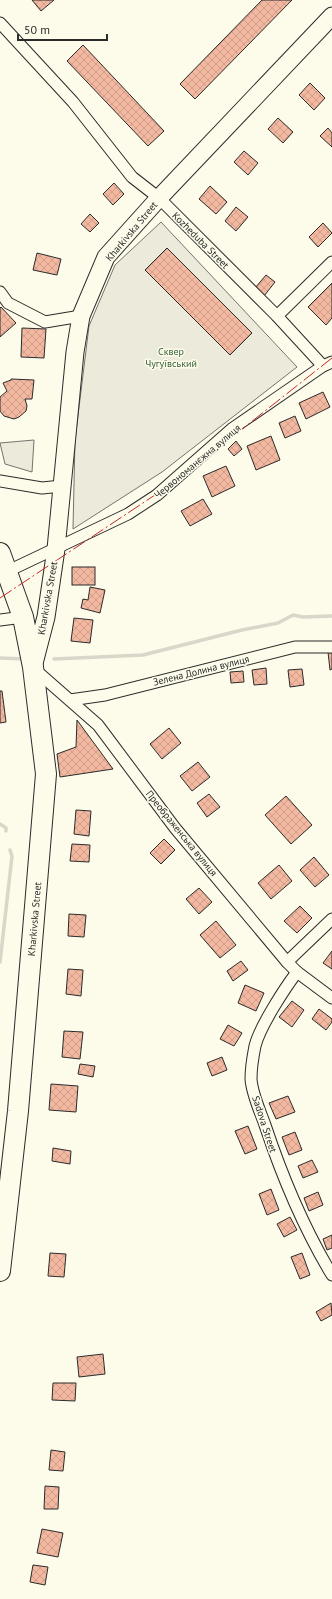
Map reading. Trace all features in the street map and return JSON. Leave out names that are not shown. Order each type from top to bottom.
[{"type":"highway","points":[[0,552],[23,617],[33,667]]},
{"type":"highway","name":"Kharkivska Street","points":[[0,1271],[18,1111],[46,774],[33,667]]},
{"type":"main road","name":"Kharkivska Street","points":[[33,667],[46,617],[56,549],[75,352],[81,316],[106,258],[159,198],[332,16]]},
{"type":"street","name":"Kozheduba Street","points":[[0,23],[73,102],[132,178],[159,198],[277,316],[328,364]]},
{"type":"street","points":[[277,316],[332,262]]},
{"type":"street","points":[[0,292],[8,303],[45,322],[81,316]]},
{"type":"street","name":"Червономанєжна вулиця","points":[[6,572],[128,514],[157,495],[233,428],[328,364]]},
{"type":"street","points":[[0,480],[42,488],[62,486]]},
{"type":"street","points":[[0,620],[23,617]]},
{"type":"street","name":"Зелена Долина вулиця","points":[[70,700],[105,695],[295,647],[332,647]]},
{"type":"street","name":"Преображенська вулиця","points":[[33,667],[98,725],[175,828],[287,962],[297,972],[332,998]]},
{"type":"street","points":[[287,962],[332,918]]},
{"type":"street","name":"Sadova Street","points":[[297,972],[286,986],[255,1044],[251,1080],[256,1101],[293,1200],[312,1242],[332,1275]]},
{"type":"green space","name":"Сквер Чугуївський","points":[[161,222],[297,367],[162,472],[73,529],[75,440],[89,326],[115,265]]},
{"type":"shaded area","points":[[34,440],[32,472],[5,464],[0,443]]},
{"type":"building","points":[[32,0],[54,0],[41,11]]},
{"type":"building","points":[[262,0],[292,0],[195,99],[180,84]]},
{"type":"building","points":[[83,45],[164,131],[148,146],[67,61]]},
{"type":"building","points":[[310,83],[325,98],[314,110],[299,95]]},
{"type":"building","points":[[278,118],[293,132],[283,143],[268,129]]},
{"type":"building","points":[[328,128],[332,133],[332,147],[320,136]]},
{"type":"building","points":[[244,151],[258,163],[248,175],[234,162]]},
{"type":"building","points":[[114,183],[124,194],[113,205],[103,194]]},
{"type":"building","points":[[210,186],[227,202],[216,214],[199,199]]},
{"type":"building","points":[[236,207],[248,217],[236,231],[225,221]]},
{"type":"building","points":[[90,214],[99,223],[90,232],[81,224]]},
{"type":"building","points":[[323,223],[332,233],[318,247],[309,237]]},
{"type":"building","points":[[167,248],[252,333],[230,355],[145,270]]},
{"type":"building","points":[[37,253],[61,259],[57,275],[33,270]]},
{"type":"building","points":[[266,275],[275,282],[264,296],[255,288]]},
{"type":"building","points":[[332,283],[332,318],[326,325],[308,307]]},
{"type":"building","points":[[1,307],[16,323],[0,337],[0,308]]},
{"type":"building","points":[[22,328],[46,329],[44,358],[21,357]]},
{"type":"building","points":[[11,379],[34,380],[32,399],[25,399],[27,406],[26,411],[14,419],[4,416],[0,411],[0,397],[7,391],[3,383]]},
{"type":"building","points":[[323,392],[330,407],[306,419],[299,403]]},
{"type":"building","points":[[295,416],[301,431],[285,438],[279,423]]},
{"type":"building","points":[[271,436],[280,460],[256,470],[247,446]]},
{"type":"building","points":[[236,441],[242,449],[234,456],[228,449]]},
{"type":"building","points":[[226,466],[235,486],[212,497],[203,476]]},
{"type":"building","points":[[203,499],[212,514],[190,526],[181,511]]},
{"type":"building","points":[[72,567],[95,567],[95,585],[72,585]]},
{"type":"building","points":[[90,587],[105,590],[100,613],[81,608],[83,599],[88,600]]},
{"type":"building","points":[[74,618],[93,620],[90,643],[71,641]]},
{"type":"building","points":[[332,651],[332,669],[330,670],[328,652]]},
{"type":"building","points":[[266,668],[267,684],[254,685],[252,670]]},
{"type":"building","points":[[302,669],[304,685],[290,687],[288,670]]},
{"type":"building","points":[[243,671],[244,682],[231,683],[230,672]]},
{"type":"building","points":[[0,691],[2,691],[6,722],[0,723]]},
{"type":"building","points":[[77,720],[113,769],[60,777],[57,754],[76,747]]},
{"type":"building","points":[[169,728],[181,743],[162,759],[150,744]]},
{"type":"building","points":[[198,762],[210,777],[192,791],[180,776]]},
{"type":"building","points":[[209,794],[220,807],[207,817],[197,803]]},
{"type":"building","points":[[286,796],[312,825],[291,844],[265,815]]},
{"type":"building","points":[[76,810],[91,811],[89,836],[74,834]]},
{"type":"building","points":[[164,839],[175,850],[161,864],[150,853]]},
{"type":"building","points":[[72,844],[90,845],[89,862],[70,861]]},
{"type":"building","points":[[314,857],[329,875],[315,887],[300,870]]},
{"type":"building","points":[[279,865],[292,881],[271,899],[258,883]]},
{"type":"building","points":[[199,888],[212,902],[199,914],[186,899]]},
{"type":"building","points":[[300,906],[312,918],[297,933],[284,921]]},
{"type":"building","points":[[69,914],[86,915],[84,937],[68,936]]},
{"type":"building","points":[[216,921],[236,945],[220,958],[200,935]]},
{"type":"building","points":[[332,951],[332,969],[323,963]]},
{"type":"building","points":[[241,961],[248,970],[233,981],[227,971]]},
{"type":"building","points":[[68,969],[83,970],[81,996],[66,994]]},
{"type":"building","points":[[245,985],[264,993],[256,1011],[238,1003]]},
{"type":"building","points":[[292,1001],[304,1010],[292,1027],[279,1017]]},
{"type":"building","points":[[319,1009],[332,1019],[332,1022],[326,1030],[312,1019]]},
{"type":"building","points":[[228,1025],[242,1033],[234,1046],[220,1039]]},
{"type":"building","points":[[64,1031],[83,1032],[80,1059],[62,1057]]},
{"type":"building","points":[[222,1057],[227,1070],[212,1076],[207,1063]]},
{"type":"building","points":[[80,1064],[95,1066],[93,1077],[78,1074]]},
{"type":"building","points":[[51,1084],[78,1086],[76,1112],[49,1110]]},
{"type":"building","points":[[288,1096],[295,1112],[276,1119],[269,1103]]},
{"type":"building","points":[[248,1126],[257,1149],[245,1154],[235,1131]]},
{"type":"building","points":[[295,1132],[302,1150],[289,1155],[282,1137]]},
{"type":"building","points":[[53,1148],[71,1151],[70,1164],[52,1161]]},
{"type":"building","points":[[312,1160],[318,1172],[303,1178],[298,1166]]},
{"type":"building","points":[[271,1189],[279,1210],[267,1215],[259,1194]]},
{"type":"building","points":[[318,1192],[323,1205],[309,1211],[304,1198]]},
{"type":"building","points":[[290,1217],[297,1230],[284,1237],[277,1224]]},
{"type":"building","points":[[332,1235],[332,1248],[327,1250],[323,1239]]},
{"type":"building","points":[[50,1253],[66,1254],[64,1277],[48,1276]]},
{"type":"building","points":[[302,1253],[310,1275],[300,1279],[291,1257]]},
{"type":"building","points":[[331,1303],[332,1315],[321,1321],[316,1312]]},
{"type":"building","points":[[103,1354],[105,1374],[79,1377],[77,1357]]},
{"type":"building","points":[[53,1383],[76,1383],[75,1401],[52,1400]]},
{"type":"building","points":[[51,1450],[65,1452],[63,1471],[49,1470]]},
{"type":"building","points":[[45,1486],[59,1487],[58,1509],[44,1509]]},
{"type":"building","points":[[42,1529],[63,1533],[58,1557],[37,1553]]},
{"type":"building","points":[[33,1565],[48,1567],[45,1585],[30,1582]]},
{"type":"waterway","points":[[54,659],[143,655],[242,630],[278,623],[293,615],[303,617],[332,616]]},
{"type":"waterway","points":[[0,658],[25,659]]},
{"type":"waterway","points":[[0,824],[6,828],[6,831]]},
{"type":"waterway","points":[[0,962],[12,856],[10,850]]},
{"type":"power","points":[[0,598],[179,479],[332,358]]}]
